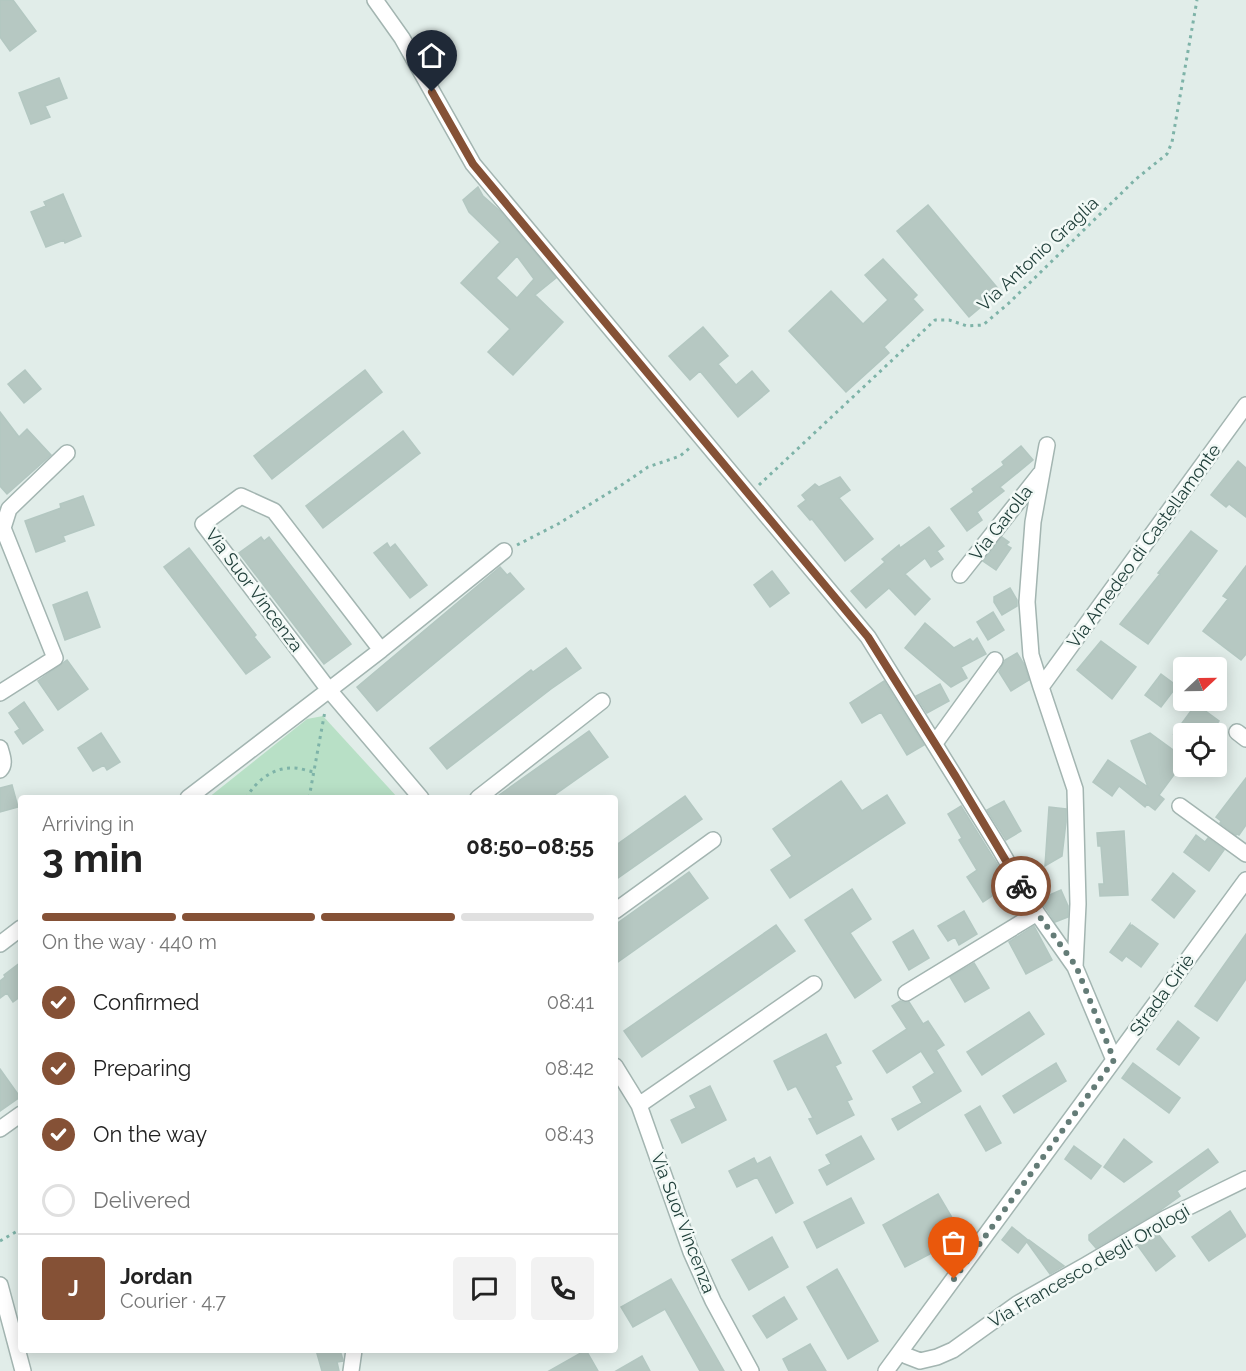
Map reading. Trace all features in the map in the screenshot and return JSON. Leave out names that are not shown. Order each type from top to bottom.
[{"type":"street","points":[[375,0],[402,38],[473,164],[868,637],[1037,913],[1076,966],[1114,1060]]},
{"type":"street","name":"Via Amedeo di Castellamonte","points":[[1041,687],[1246,405]]},
{"type":"street","points":[[1047,445],[1033,522],[1027,602],[1031,656],[1074,789],[1078,904],[1076,966]]},
{"type":"street","points":[[0,693],[56,658],[2,530],[9,509],[67,453]]},
{"type":"street","name":"Via Garolla","points":[[960,575],[1042,471]]},
{"type":"street","name":"Via Suor Vincenza","points":[[381,650],[274,511],[241,496],[203,524],[329,690],[418,795]]},
{"type":"street","points":[[192,795],[381,650],[504,551]]},
{"type":"street","points":[[934,743],[995,660]]},
{"type":"street","points":[[482,795],[602,701]]},
{"type":"street","points":[[0,748],[3,762],[0,770]]},
{"type":"street","points":[[1180,806],[1246,854]]},
{"type":"street","points":[[618,909],[713,840]]},
{"type":"street","name":"Strada Ciriè","points":[[886,1371],[1246,880]]},
{"type":"street","points":[[906,993],[1037,913]]},
{"type":"street","points":[[0,944],[18,929]]},
{"type":"street","points":[[639,1105],[814,984]]},
{"type":"street","name":"Via Suor Vincenza","points":[[618,1071],[639,1105],[691,1252],[713,1301],[750,1371]]},
{"type":"street","points":[[0,1129],[18,1116]]},
{"type":"street","name":"Via Francesco degli Orologi","points":[[901,1352],[920,1361],[938,1357],[953,1350],[1017,1304],[1166,1218],[1246,1179]]},
{"type":"street","points":[[0,1285],[18,1352]]},
{"type":"street","points":[[18,1353],[23,1371]]},
{"type":"street","points":[[351,1371],[354,1353]]},
{"type":"path","name":"Via Antonio Graglia","points":[[749,494],[935,320],[968,326],[983,325],[1009,303],[1136,180],[1167,154],[1172,142],[1197,0]]},
{"type":"path","points":[[504,551],[558,524],[648,466],[680,456],[701,438]]},
{"type":"path","points":[[310,795],[329,690]]},
{"type":"path","points":[[249,795],[262,779],[276,770],[294,768],[314,772]]},
{"type":"path","points":[[0,1241],[18,1231]]},
{"type":"green space","points":[[323,716],[395,795],[212,795],[307,719]]},
{"type":"building","points":[[0,0],[13,0],[36,31],[10,51],[0,37]]},
{"type":"building","points":[[59,78],[67,98],[45,106],[50,117],[31,124],[19,93]]},
{"type":"building","points":[[478,187],[483,196],[500,211],[556,278],[535,295],[563,322],[513,375],[488,352],[510,329],[461,283],[500,242],[469,212],[463,200]],"holes":[[[517,256],[534,279],[517,298],[496,278]]]},
{"type":"building","points":[[63,194],[81,236],[65,243],[64,240],[46,247],[31,212],[46,206],[44,202]]},
{"type":"building","points":[[928,205],[1000,291],[969,317],[897,231]]},
{"type":"building","points":[[883,259],[917,295],[913,299],[923,310],[884,347],[889,353],[846,392],[789,331],[831,291],[863,324],[888,300],[865,275]]},
{"type":"building","points":[[703,327],[728,356],[718,364],[736,385],[752,371],[769,391],[738,417],[700,371],[690,380],[669,356]]},
{"type":"building","points":[[25,370],[41,389],[24,403],[8,384]]},
{"type":"building","points":[[365,370],[382,392],[272,479],[254,456]]},
{"type":"building","points":[[0,412],[19,437],[27,429],[51,455],[7,494],[0,486]]},
{"type":"building","points":[[403,431],[420,453],[323,528],[306,506]]},
{"type":"building","points":[[1021,446],[1033,460],[1000,487],[1004,491],[977,512],[982,520],[967,531],[951,509],[974,492],[972,489],[1004,465],[1002,462]]},
{"type":"building","points":[[1238,461],[1246,468],[1246,517],[1229,504],[1226,507],[1211,495]]},
{"type":"building","points":[[840,477],[850,490],[839,498],[873,539],[845,561],[812,519],[810,520],[798,506],[806,500],[802,495],[815,484],[819,487]]},
{"type":"building","points":[[83,496],[94,525],[63,536],[65,541],[36,552],[25,521],[61,508],[60,504]]},
{"type":"building","points":[[929,527],[944,546],[937,551],[943,559],[931,567],[925,558],[905,574],[930,599],[915,615],[889,588],[866,608],[851,591],[885,562],[882,559],[899,545],[900,548]]},
{"type":"building","points":[[1191,531],[1217,551],[1148,644],[1120,624]]},
{"type":"building","points":[[261,537],[264,541],[269,537],[351,644],[324,664],[239,553]]},
{"type":"building","points":[[1002,537],[1009,542],[1006,545],[1011,548],[996,570],[983,561]]},
{"type":"building","points":[[387,543],[390,548],[395,544],[427,585],[410,598],[374,553]]},
{"type":"building","points":[[189,548],[256,635],[254,637],[270,657],[246,674],[164,567]]},
{"type":"building","points":[[1246,566],[1246,654],[1241,660],[1203,631],[1228,599],[1223,596]]},
{"type":"building","points":[[500,567],[507,575],[510,573],[524,589],[377,711],[357,687]]},
{"type":"building","points":[[772,571],[789,593],[770,607],[754,585]]},
{"type":"building","points":[[1010,588],[1017,600],[1017,606],[1002,615],[994,602],[994,597]]},
{"type":"building","points":[[87,592],[100,627],[65,640],[53,605]]},
{"type":"building","points":[[993,612],[1004,630],[988,640],[977,622]]},
{"type":"building","points":[[925,623],[954,648],[970,639],[973,642],[977,638],[986,654],[961,667],[967,678],[951,687],[905,648]]},
{"type":"building","points":[[1101,641],[1136,667],[1112,699],[1077,670]]},
{"type":"building","points":[[566,648],[581,668],[447,769],[430,748],[531,670],[533,672]]},
{"type":"building","points":[[1017,653],[1024,664],[1029,680],[1011,691],[999,672],[1005,660]]},
{"type":"building","points":[[67,660],[88,689],[58,710],[38,681]]},
{"type":"building","points":[[1161,674],[1173,683],[1173,691],[1161,707],[1145,695]]},
{"type":"building","points":[[884,681],[924,745],[907,755],[881,712],[862,723],[850,703]]},
{"type":"building","points":[[940,684],[949,701],[927,713],[916,696]]},
{"type":"building","points":[[24,702],[43,730],[23,744],[15,732],[20,729],[9,713]]},
{"type":"building","points":[[1191,711],[1205,711],[1219,721],[1218,723],[1182,723]]},
{"type":"building","points":[[589,731],[608,757],[554,795],[499,795]]},
{"type":"building","points":[[101,733],[120,762],[107,770],[104,765],[93,771],[78,748]]},
{"type":"building","points":[[1150,733],[1173,750],[1173,776],[1159,795],[1164,799],[1155,810],[1147,804],[1145,807],[1119,786],[1112,796],[1093,782],[1108,760],[1148,787],[1131,741]]},
{"type":"building","points":[[1246,778],[1246,825],[1239,835],[1236,835],[1216,817]]},
{"type":"building","points":[[841,781],[862,811],[887,795],[905,823],[790,898],[771,870],[792,856],[773,829]]},
{"type":"building","points":[[12,785],[18,807],[0,812],[0,788]]},
{"type":"building","points":[[685,796],[702,819],[618,878],[618,844]]},
{"type":"building","points":[[1004,801],[1021,831],[1006,840],[987,810]]},
{"type":"building","points":[[961,806],[1007,880],[1001,883],[1004,888],[983,902],[967,877],[977,870],[959,840],[962,838],[948,814]]},
{"type":"building","points":[[1049,807],[1066,809],[1066,822],[1062,856],[1045,866]]},
{"type":"building","points":[[1124,831],[1128,895],[1100,896],[1099,884],[1104,884],[1101,846],[1098,846],[1097,833]]},
{"type":"building","points":[[1196,835],[1205,842],[1208,838],[1224,850],[1209,871],[1184,852]]},
{"type":"building","points":[[689,872],[708,898],[618,962],[618,923]]},
{"type":"building","points":[[1173,873],[1195,891],[1174,918],[1152,900]]},
{"type":"building","points":[[852,889],[871,919],[850,933],[881,980],[855,998],[805,920]]},
{"type":"building","points":[[1061,890],[1068,906],[1068,917],[1055,922],[1040,899]]},
{"type":"building","points":[[964,911],[977,934],[959,945],[955,937],[948,941],[938,926]]},
{"type":"building","points":[[1130,924],[1130,927],[1132,925],[1158,944],[1141,967],[1126,956],[1122,961],[1110,952]]},
{"type":"building","points":[[776,925],[795,951],[642,1057],[624,1031]]},
{"type":"building","points":[[1034,926],[1052,960],[1026,974],[1009,942]]},
{"type":"building","points":[[913,930],[929,958],[909,970],[893,942]]},
{"type":"building","points":[[1246,934],[1246,979],[1217,1021],[1195,1006]]},
{"type":"building","points":[[974,963],[989,988],[965,1002],[950,977]]},
{"type":"building","points":[[18,964],[18,998],[13,1002],[7,993],[0,998],[0,981],[5,977],[4,975]]},
{"type":"building","points":[[900,1001],[909,1002],[923,1024],[928,1021],[944,1045],[936,1050],[961,1091],[898,1130],[892,1119],[922,1103],[913,1087],[935,1073],[921,1051],[887,1073],[873,1051],[907,1029],[892,1006]]},
{"type":"building","points":[[1029,1012],[1044,1034],[982,1075],[967,1052]]},
{"type":"building","points":[[1178,1021],[1199,1038],[1179,1065],[1157,1049]]},
{"type":"building","points":[[826,1034],[841,1063],[835,1066],[852,1099],[847,1101],[854,1115],[817,1134],[809,1119],[813,1118],[796,1086],[788,1090],[774,1061]]},
{"type":"building","points":[[1056,1063],[1066,1081],[1014,1113],[1003,1096]]},
{"type":"building","points":[[1133,1063],[1180,1098],[1169,1113],[1122,1078]]},
{"type":"building","points":[[0,1069],[18,1094],[18,1098],[0,1111]]},
{"type":"building","points":[[710,1086],[726,1120],[682,1143],[671,1120],[696,1108],[690,1096]]},
{"type":"building","points":[[980,1106],[1001,1143],[986,1151],[965,1115]]},
{"type":"building","points":[[861,1136],[874,1159],[827,1185],[819,1170],[831,1164],[826,1155]]},
{"type":"building","points":[[1124,1139],[1152,1162],[1124,1182],[1104,1167]]},
{"type":"building","points":[[1074,1146],[1101,1166],[1091,1179],[1065,1159]]},
{"type":"building","points":[[1208,1149],[1218,1162],[1177,1191],[1180,1196],[1096,1248],[1089,1240],[1089,1235]]},
{"type":"building","points":[[770,1157],[793,1203],[776,1213],[757,1177],[737,1187],[729,1171],[754,1158],[757,1164]]},
{"type":"building","points":[[938,1194],[964,1238],[946,1249],[945,1246],[905,1267],[883,1225]]},
{"type":"building","points":[[851,1198],[864,1223],[817,1248],[804,1222]]},
{"type":"building","points":[[1230,1211],[1246,1236],[1209,1261],[1192,1237]]},
{"type":"building","points":[[1012,1227],[1028,1240],[1018,1253],[1002,1240]]},
{"type":"building","points":[[1158,1234],[1175,1256],[1156,1271],[1138,1246]]},
{"type":"building","points":[[772,1237],[788,1267],[749,1290],[732,1260]]},
{"type":"building","points":[[1029,1240],[1064,1266],[1050,1274],[1027,1242]]},
{"type":"building","points":[[837,1269],[878,1341],[848,1359],[807,1287]]},
{"type":"building","points":[[671,1279],[724,1371],[700,1371],[665,1309],[633,1327],[621,1307]]},
{"type":"building","points":[[784,1297],[797,1319],[767,1338],[753,1316]]},
{"type":"building","points":[[810,1344],[826,1371],[789,1371],[783,1359]]},
{"type":"building","points":[[317,1353],[341,1353],[343,1361],[337,1362],[339,1371],[322,1371]]},
{"type":"building","points":[[581,1353],[588,1353],[598,1371],[549,1371]]},
{"type":"building","points":[[642,1356],[650,1371],[616,1371]]},
{"type":"way so far","points":[[954,1279],[1114,1060],[1076,966],[1037,913],[1021,886]]},
{"type":"route","points":[[432,92],[473,164],[868,637],[1021,886]]}]
